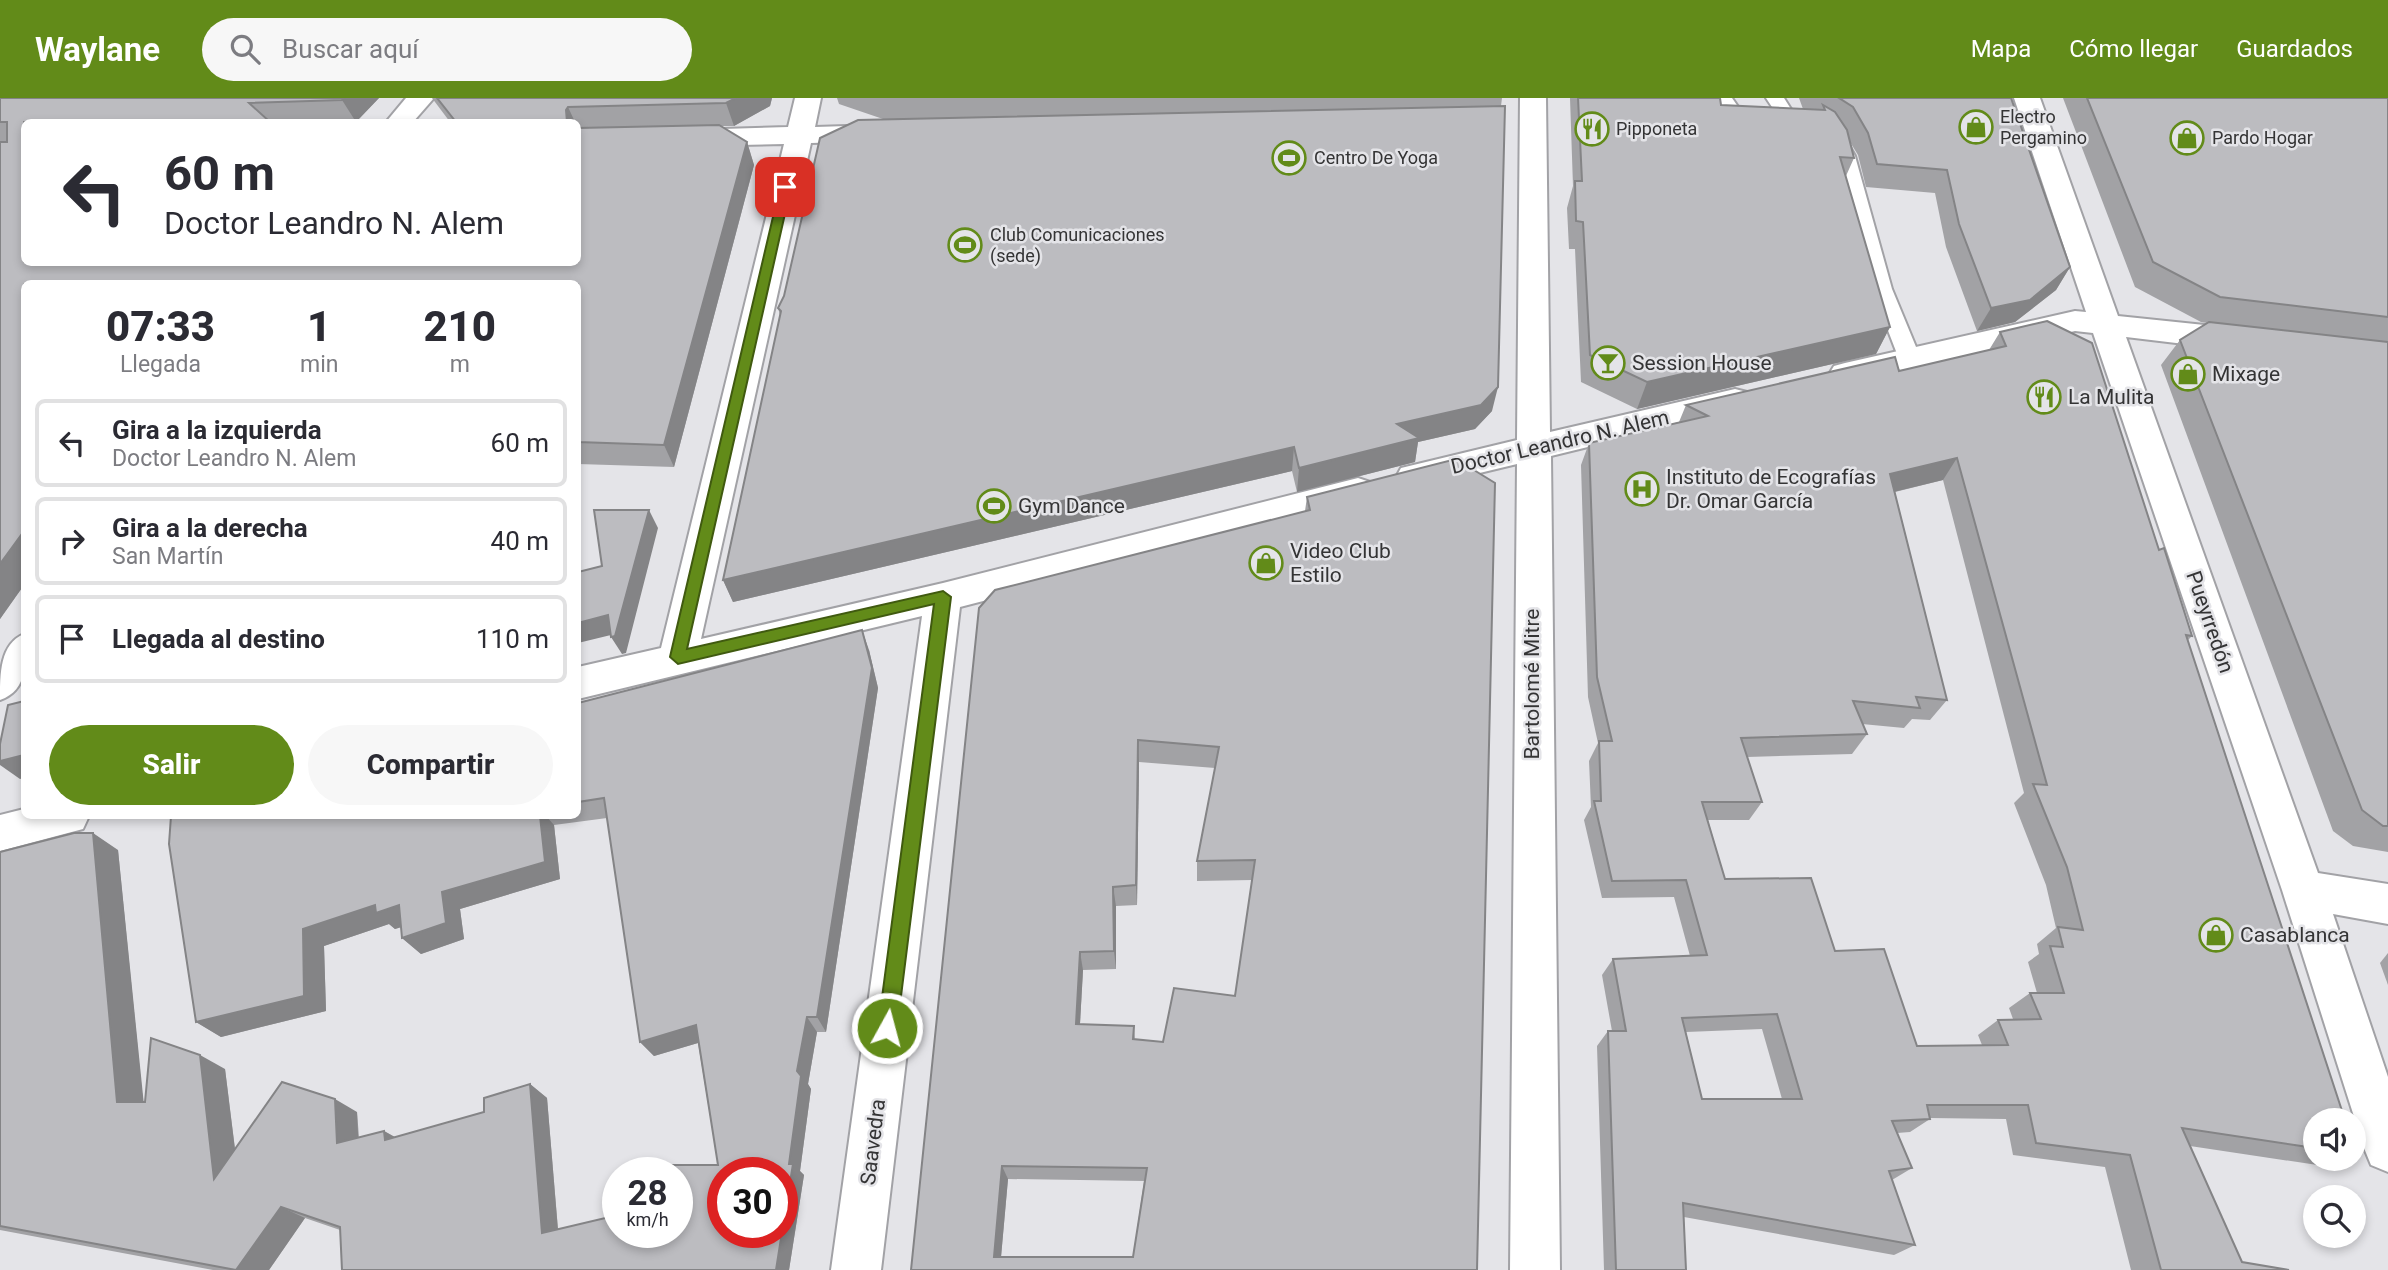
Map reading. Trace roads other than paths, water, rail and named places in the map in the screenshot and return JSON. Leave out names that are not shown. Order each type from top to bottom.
[{"type":"street","points":[[402,119],[421,98]]},
{"type":"street","points":[[678,657],[797,135],[808,98]]},
{"type":"street","name":"Pueyrredón","points":[[2027,98],[2303,890],[2388,1148]]},
{"type":"street","name":"Bartolomé Mitre","points":[[1523,112],[1531,447],[1535,1270]]},
{"type":"street","points":[[660,139],[908,132]]},
{"type":"street","points":[[1815,381],[2075,321],[2280,344]]},
{"type":"street","name":"Doctor Leandro N. Alem","points":[[581,682],[678,657],[943,597],[1531,447],[1761,394]]},
{"type":"street","name":"Saavedra","points":[[856,1270],[943,597]]},
{"type":"street","points":[[0,684],[21,653]]},
{"type":"street","points":[[0,833],[56,819]]},
{"type":"street","points":[[2303,890],[2388,904]]},
{"type":"lane","points":[[1723,98],[1730,113],[1743,120],[1790,121],[1819,126],[1834,135],[1846,156],[1882,289],[1910,359]]},
{"type":"lane","points":[[1775,98],[1790,121]]},
{"type":"place","name":"Electro Pergamino","points":[[1976,127]]},
{"type":"place","name":"Pipponeta","points":[[1592,129]]},
{"type":"place","name":"Pardo Hogar","points":[[2187,138]]},
{"type":"place","name":"Centro De Yoga","points":[[1289,158]]},
{"type":"place","name":"Club Comunicaciones (sede)","points":[[965,245]]},
{"type":"place","name":"Session House","points":[[1608,363]]},
{"type":"place","name":"Mixage","points":[[2188,374]]},
{"type":"place","name":"La Mulita","points":[[2044,397]]},
{"type":"place","name":"Instituto de Ecografías Dr. Omar García","points":[[1642,489]]},
{"type":"place","name":"Gym Dance","points":[[994,506]]},
{"type":"place","name":"Video Club Estilo","points":[[1266,563]]},
{"type":"place","name":"Casablanca","points":[[2216,935]]}]
